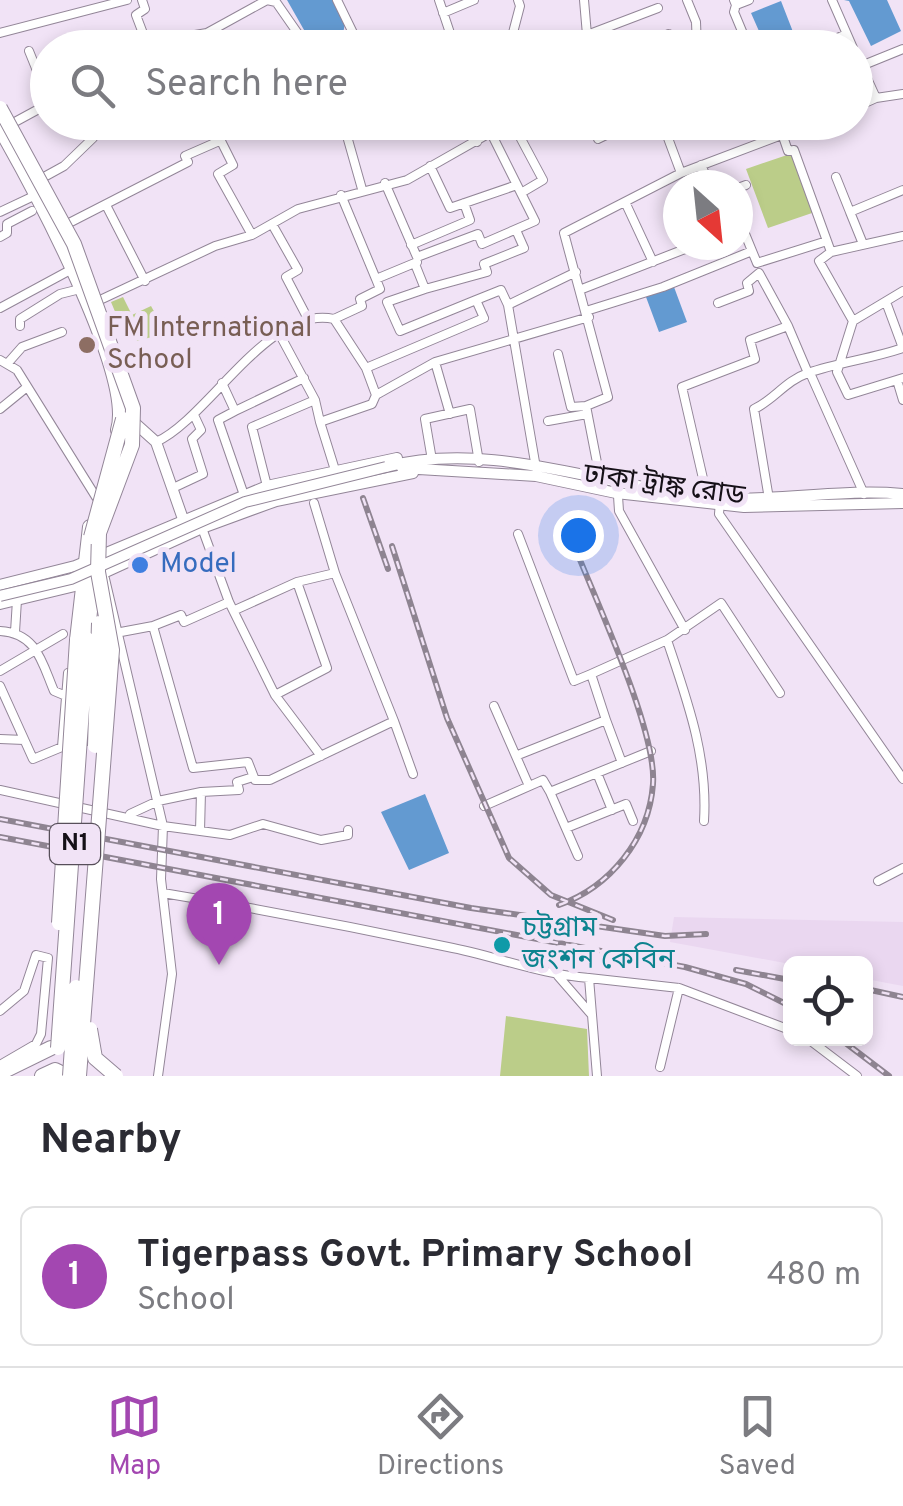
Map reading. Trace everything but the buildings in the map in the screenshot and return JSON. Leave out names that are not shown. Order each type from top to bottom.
[{"type":"highway","points":[[0,104],[4,125],[74,268],[131,418]]},
{"type":"highway","points":[[0,104],[74,244],[132,408],[132,445],[98,544],[112,650],[101,790],[61,1075]]},
{"type":"highway","points":[[4,125],[44,178],[69,224],[100,300],[131,418]]},
{"type":"highway","points":[[4,125],[66,245],[124,405],[123,433],[99,500],[89,553],[100,633],[76,997],[61,1075]]},
{"type":"highway","name":"N1","points":[[89,573],[96,497],[131,418]]},
{"type":"highway","name":"N1","points":[[61,1075],[55,1048],[75,638],[131,418]]},
{"type":"highway","points":[[101,790],[106,816],[90,1040],[94,1058],[116,1076]]},
{"type":"highway","points":[[0,1073],[55,1048]]},
{"type":"main road","points":[[131,418],[156,442],[183,519]]},
{"type":"main road","name":"ঢাকা ট্রাঙ্ক রোড","points":[[0,585],[89,573],[183,519],[267,486],[398,458],[720,501],[903,494]]},
{"type":"main road","name":"ঢাকা ট্রাঙ্ক রোড","points":[[0,596],[70,578],[245,502],[386,467],[479,462],[600,478],[616,487]]},
{"type":"main road","points":[[0,604],[276,500],[432,463]]},
{"type":"main road","points":[[720,501],[802,508],[903,503]]},
{"type":"street","points":[[0,33],[127,0]]},
{"type":"street","points":[[142,0],[146,8],[136,15],[142,30]]},
{"type":"street","points":[[215,30],[266,0],[276,2],[295,30]]},
{"type":"street","points":[[338,0],[352,30]]},
{"type":"street","points":[[439,0],[449,30]]},
{"type":"street","points":[[444,13],[474,0]]},
{"type":"street","points":[[514,30],[518,0]]},
{"type":"street","points":[[584,0],[587,30]]},
{"type":"street","points":[[687,0],[697,30]]},
{"type":"street","points":[[741,30],[734,12],[736,3],[750,0]]},
{"type":"street","points":[[832,0],[844,30]]},
{"type":"street","points":[[600,30],[658,8]]},
{"type":"street","points":[[873,61],[903,48]]},
{"type":"street","points":[[873,92],[876,98]]},
{"type":"street","points":[[873,99],[903,94]]},
{"type":"street","points":[[4,125],[30,111]]},
{"type":"street","points":[[44,178],[64,166],[90,140]]},
{"type":"street","points":[[69,224],[221,140],[233,165],[218,174],[252,235]]},
{"type":"street","points":[[348,140],[362,189]]},
{"type":"street","points":[[100,300],[215,246],[252,235],[298,209],[407,180],[480,140]]},
{"type":"street","points":[[376,279],[478,234],[482,244],[535,222],[494,140]]},
{"type":"street","points":[[430,166],[450,208],[519,189],[543,180],[520,140]]},
{"type":"street","points":[[669,140],[681,170]]},
{"type":"street","points":[[687,170],[769,140]]},
{"type":"street","points":[[785,140],[789,151],[794,150],[831,252]]},
{"type":"street","points":[[701,165],[703,170]]},
{"type":"street","points":[[836,177],[864,244]]},
{"type":"street","points":[[548,420],[586,410],[608,397],[564,233],[663,183]]},
{"type":"street","points":[[385,184],[411,244],[425,290]]},
{"type":"street","points":[[850,212],[900,191],[903,207]]},
{"type":"street","points":[[0,212],[38,194]]},
{"type":"street","points":[[156,442],[179,432],[222,384],[280,335],[308,319],[334,319],[362,306],[360,298],[380,289],[341,196]]},
{"type":"street","points":[[411,244],[470,220],[464,203]]},
{"type":"street","points":[[106,204],[145,281]]},
{"type":"street","points":[[626,204],[653,262]]},
{"type":"street","points":[[0,237],[8,233],[6,224],[32,211]]},
{"type":"street","points":[[272,224],[298,270],[286,277],[308,319]]},
{"type":"street","points":[[516,230],[524,248],[484,264],[487,272],[387,302],[400,331],[501,290],[517,338],[536,468]]},
{"type":"street","points":[[854,321],[819,261],[831,252],[903,236]]},
{"type":"street","points":[[753,253],[758,263],[827,241]]},
{"type":"street","points":[[582,290],[663,258]]},
{"type":"street","points":[[320,422],[372,404],[376,395],[435,362],[588,314],[730,260]]},
{"type":"street","points":[[0,308],[74,268]]},
{"type":"street","points":[[508,305],[576,272]]},
{"type":"street","points":[[718,303],[749,291],[748,283],[760,273],[864,494]]},
{"type":"street","points":[[20,326],[20,319],[46,302],[80,289]]},
{"type":"street","points":[[903,291],[854,321],[839,366],[848,395],[900,379],[903,400]]},
{"type":"street","points":[[366,368],[484,318],[476,300]]},
{"type":"street","points":[[770,500],[754,409],[781,386],[809,373],[903,348],[886,302]]},
{"type":"street","points":[[893,322],[903,318]]},
{"type":"street","points":[[334,319],[366,368],[376,395]]},
{"type":"street","points":[[701,499],[682,386],[755,359],[750,340],[788,326]]},
{"type":"street","points":[[62,332],[22,346],[3,362],[17,370],[96,497]]},
{"type":"street","points":[[280,335],[316,400],[335,470]]},
{"type":"street","points":[[558,354],[570,407],[586,410]]},
{"type":"street","points":[[435,362],[450,414]]},
{"type":"street","points":[[173,488],[203,474],[192,440],[201,430],[304,378]]},
{"type":"street","points":[[222,384],[236,411]]},
{"type":"street","points":[[0,409],[28,388]]},
{"type":"street","points":[[267,486],[252,427],[316,400]]},
{"type":"street","points":[[432,463],[425,419],[470,409],[479,462]]},
{"type":"street","points":[[586,410],[600,478]]},
{"type":"street","points":[[194,415],[201,430]]},
{"type":"street","points":[[218,420],[244,495]]},
{"type":"street","points":[[616,487],[627,526],[685,630]]},
{"type":"street","points":[[720,501],[720,514],[903,778]]},
{"type":"street","points":[[314,503],[334,573],[413,774]]},
{"type":"street","points":[[202,528],[232,606],[275,695],[321,756]]},
{"type":"street","points":[[518,534],[574,681],[667,640],[721,603],[780,693]]},
{"type":"street","points":[[0,686],[32,759],[62,747],[76,592],[89,573],[121,632],[163,826],[163,893],[172,974],[158,1076]]},
{"type":"street","points":[[121,632],[153,626],[180,615],[184,622],[334,573]]},
{"type":"street","points":[[275,695],[327,668],[297,582]]},
{"type":"street","points":[[14,632],[17,600]]},
{"type":"street","points":[[153,626],[193,768],[248,762],[253,777]]},
{"type":"street","points":[[0,631],[14,632],[35,648],[44,657],[54,691],[66,696]]},
{"type":"street","points":[[0,671],[35,648],[75,638]]},
{"type":"street","points":[[667,640],[698,735],[706,790],[704,821]]},
{"type":"street","points":[[591,674],[622,763]]},
{"type":"street","points":[[494,706],[529,786]]},
{"type":"street","points":[[518,755],[606,720]]},
{"type":"street","points":[[128,815],[158,801],[201,792],[239,790],[238,782],[253,777],[270,780],[394,722]]},
{"type":"street","points":[[0,739],[24,740]]},
{"type":"street","points":[[550,792],[651,751]]},
{"type":"street","points":[[598,773],[612,810]]},
{"type":"street","points":[[484,806],[544,780],[578,856]]},
{"type":"street","points":[[0,790],[128,815],[163,826],[230,835],[264,824],[321,840],[348,835],[348,830]]},
{"type":"street","points":[[200,831],[201,792]]},
{"type":"street","points":[[566,828],[626,804],[633,821]]},
{"type":"street","points":[[878,880],[903,868]]},
{"type":"street","points":[[163,893],[451,947],[538,966],[558,976],[679,988],[783,1027]]},
{"type":"street","points":[[0,1011],[24,991],[36,955],[48,958],[41,1034],[36,1044],[0,1065]]},
{"type":"street","points":[[558,976],[592,1017]]},
{"type":"street","points":[[589,978],[597,1076]]},
{"type":"street","points":[[660,1066],[679,988]]},
{"type":"street","points":[[818,1046],[857,1076]]},
{"type":"shaded area","points":[[674,917],[903,922],[903,986],[873,980],[873,956],[783,956],[783,963],[670,942]]},
{"type":"green space","points":[[793,153],[815,212],[768,228],[753,188],[753,170],[746,169]]},
{"type":"green space","points":[[123,297],[132,315],[151,306],[166,333],[137,341],[132,325],[121,326],[111,302]]},
{"type":"green space","points":[[506,1016],[587,1029],[589,1076],[500,1076]]},
{"type":"water","points":[[287,0],[333,0],[345,23],[344,30],[304,30]]},
{"type":"water","points":[[844,0],[887,0],[901,31],[873,45],[873,30],[863,30],[849,1]]},
{"type":"water","points":[[781,1],[792,30],[758,30],[751,13]]},
{"type":"water","points":[[674,287],[687,322],[659,332],[646,297]]},
{"type":"water","points":[[425,794],[449,853],[409,870],[381,812]]},
{"type":"railway","points":[[363,498],[388,569]]},
{"type":"railway","points":[[392,546],[447,718],[509,858],[551,895],[613,920]]},
{"type":"railway","points":[[559,905],[595,886],[624,858],[644,824],[653,784],[652,761],[636,701],[576,550]]},
{"type":"railway","points":[[0,819],[471,908],[665,936],[706,934]]},
{"type":"railway","points":[[0,837],[685,967],[746,984],[783,1002]]},
{"type":"railway","points":[[736,970],[783,979]]},
{"type":"railway","points":[[873,991],[903,997]]},
{"type":"railway","points":[[850,1046],[889,1076]]},
{"type":"place","name":"FM International School","points":[[87,345]]},
{"type":"place","name":"Model","points":[[140,565]]},
{"type":"place","name":"চট্টগ্রাম জংশন কেবিন","points":[[502,945]]},
{"type":"place","name":"Tigerpass Govt. Primary School","points":[[219,965]]}]
